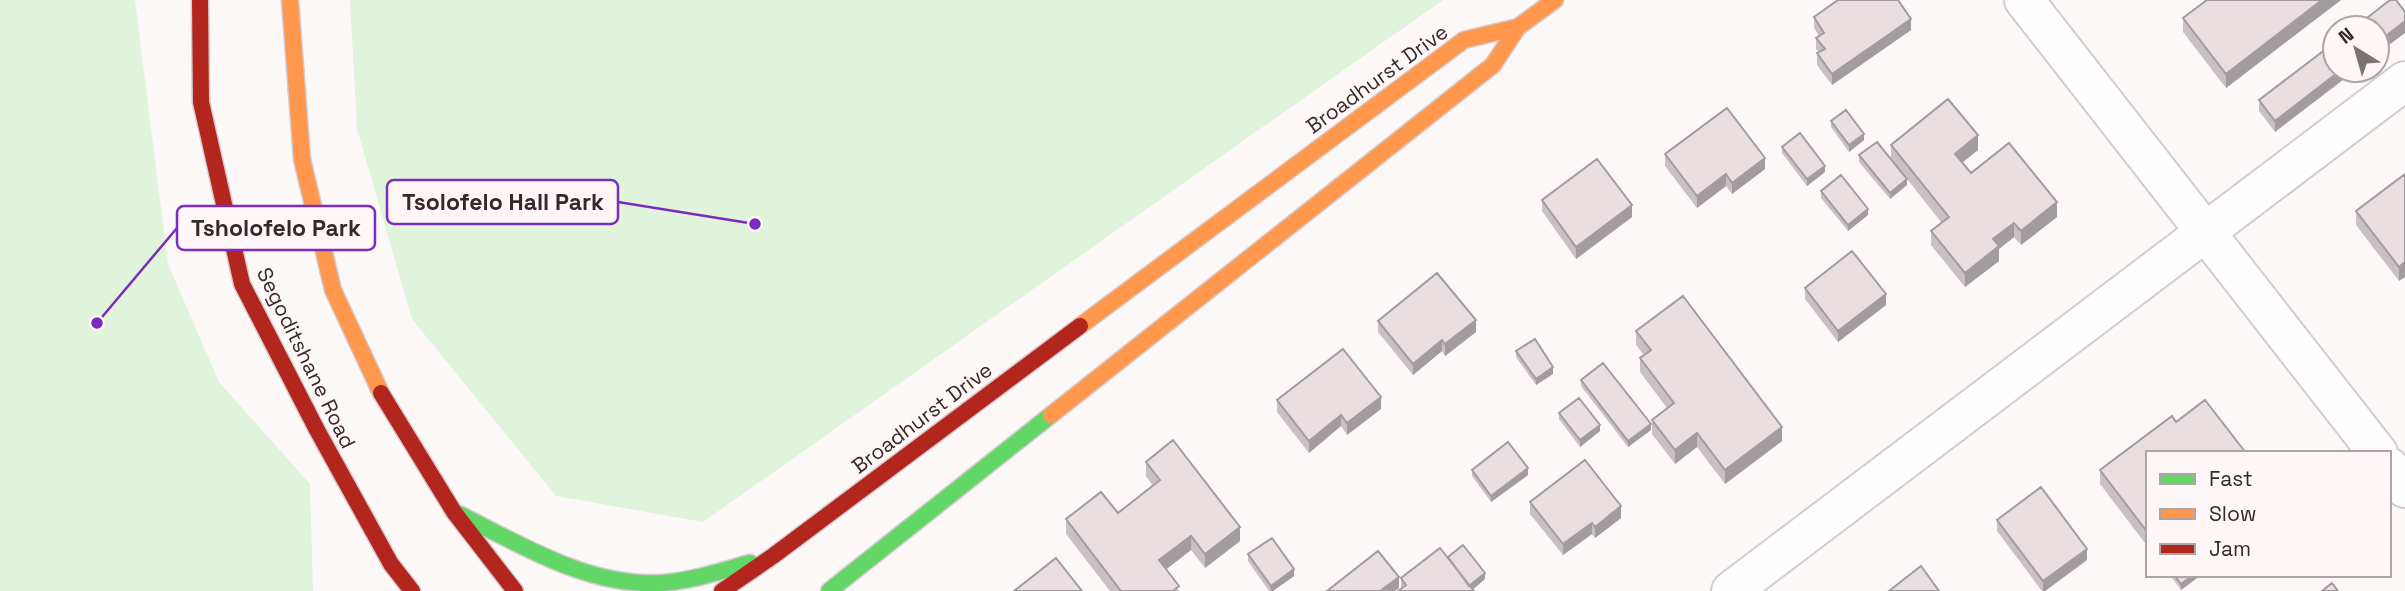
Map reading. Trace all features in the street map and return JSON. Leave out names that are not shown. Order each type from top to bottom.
[{"type":"street","name":"Segoditshane Road","points":[[200,0],[201,102],[242,284],[317,430],[391,564],[412,591]]},
{"type":"street","points":[[290,0],[302,159],[333,290],[380,393],[454,512],[515,591]]},
{"type":"street","points":[[830,591],[1493,65],[1518,27],[1555,0]]},
{"type":"street","points":[[2024,0],[2376,451]]},
{"type":"street","name":"Broadhurst Drive","points":[[722,591],[773,556],[1464,40],[1518,27]]},
{"type":"street","points":[[1731,591],[2405,81]]},
{"type":"street","points":[[2391,470],[2405,488]]},
{"type":"street","points":[[454,512],[579,569],[625,581],[673,581],[714,574],[773,556]]},
{"type":"street","points":[[391,564],[401,591]]},
{"type":"green space","points":[[0,0],[135,0],[168,264],[219,382],[310,484],[313,591],[0,591]]},
{"type":"green space","points":[[350,0],[1443,0],[703,522],[556,496],[412,319],[357,129]]},
{"type":"building","points":[[1838,0],[1898,0],[1911,19],[1832,74],[1817,53],[1825,49],[1816,38],[1824,33],[1814,17]]},
{"type":"building","points":[[2207,0],[2322,0],[2226,74],[2183,18]]},
{"type":"building","points":[[2390,0],[2396,0],[2405,12],[2405,21],[2391,32],[2391,14],[2372,14]]},
{"type":"building","points":[[2321,53],[2323,84],[2275,121],[2259,100]]},
{"type":"building","points":[[1948,99],[1978,135],[1955,154],[1971,173],[2009,143],[2057,202],[2021,231],[2014,223],[1993,239],[1999,246],[1965,273],[1931,231],[1949,217],[1891,145]]},
{"type":"building","points":[[1727,108],[1765,158],[1732,183],[1726,174],[1697,196],[1665,154]]},
{"type":"building","points":[[1846,110],[1864,134],[1849,145],[1831,121]]},
{"type":"building","points":[[1800,133],[1825,166],[1807,179],[1782,147]]},
{"type":"building","points":[[1877,142],[1907,179],[1890,193],[1859,155]]},
{"type":"building","points":[[1597,159],[1632,205],[1576,247],[1542,200]]},
{"type":"building","points":[[2405,174],[2405,262],[2399,267],[2356,211]]},
{"type":"building","points":[[1841,175],[1868,209],[1848,225],[1821,191]]},
{"type":"building","points":[[1852,251],[1886,294],[1838,331],[1805,288]]},
{"type":"building","points":[[1437,273],[1476,320],[1445,344],[1442,340],[1413,364],[1378,321]]},
{"type":"building","points":[[1683,296],[1782,427],[1725,470],[1697,433],[1675,450],[1652,420],[1674,403],[1640,358],[1651,350],[1636,331]]},
{"type":"building","points":[[1535,339],[1553,367],[1536,379],[1516,351]]},
{"type":"building","points":[[1343,349],[1381,397],[1347,423],[1341,415],[1309,441],[1277,400]]},
{"type":"building","points":[[1603,363],[1651,424],[1628,441],[1581,380]]},
{"type":"building","points":[[1579,398],[1600,425],[1580,440],[1559,413]]},
{"type":"building","points":[[2205,400],[2244,451],[2146,451],[2146,530],[2100,470],[2172,416],[2176,422]]},
{"type":"building","points":[[1173,440],[1240,527],[1205,554],[1191,536],[1159,560],[1179,586],[1173,591],[1121,591],[1066,519],[1101,492],[1118,513],[1160,480],[1146,462]]},
{"type":"building","points":[[1508,442],[1528,468],[1491,496],[1472,470]]},
{"type":"building","points":[[1585,460],[1621,506],[1595,527],[1592,523],[1563,544],[1530,502]]},
{"type":"building","points":[[2041,487],[2087,549],[2043,581],[1997,520]]},
{"type":"building","points":[[1272,538],[1294,569],[1271,586],[1248,554]]},
{"type":"building","points":[[1463,545],[1485,573],[1469,586],[1448,557]]},
{"type":"building","points":[[1440,548],[1474,591],[1398,591],[1406,585],[1401,578]]},
{"type":"building","points":[[1378,551],[1399,577],[1380,591],[1327,591]]},
{"type":"building","points":[[1056,558],[1082,591],[1014,591]]},
{"type":"building","points":[[1921,566],[1939,591],[1889,591]]},
{"type":"building","points":[[2176,577],[2190,577],[2181,584]]},
{"type":"building","points":[[2332,583],[2338,591],[2322,591]]},
{"type":"traffic: fast","points":[[829,591],[1051,415]]},
{"type":"traffic: fast","points":[[459,514],[556,562],[608,578],[634,582],[672,582],[750,563]]},
{"type":"traffic: slow","points":[[290,0],[302,159],[333,290],[381,393]]},
{"type":"traffic: slow","points":[[1051,415],[1493,65],[1518,27],[1555,0]]},
{"type":"traffic: slow","points":[[1080,326],[1464,40],[1518,27]]},
{"type":"traffic: jam","points":[[200,0],[201,102],[242,284],[317,430],[391,564],[412,591]]},
{"type":"traffic: jam","points":[[722,591],[773,556],[1080,326]]},
{"type":"traffic: jam","points":[[381,393],[454,512],[515,591]]},
{"type":"place","name":"Tsolofelo Hall Park","points":[[755,224]]},
{"type":"place","name":"Tsholofelo Park","points":[[97,323]]}]
